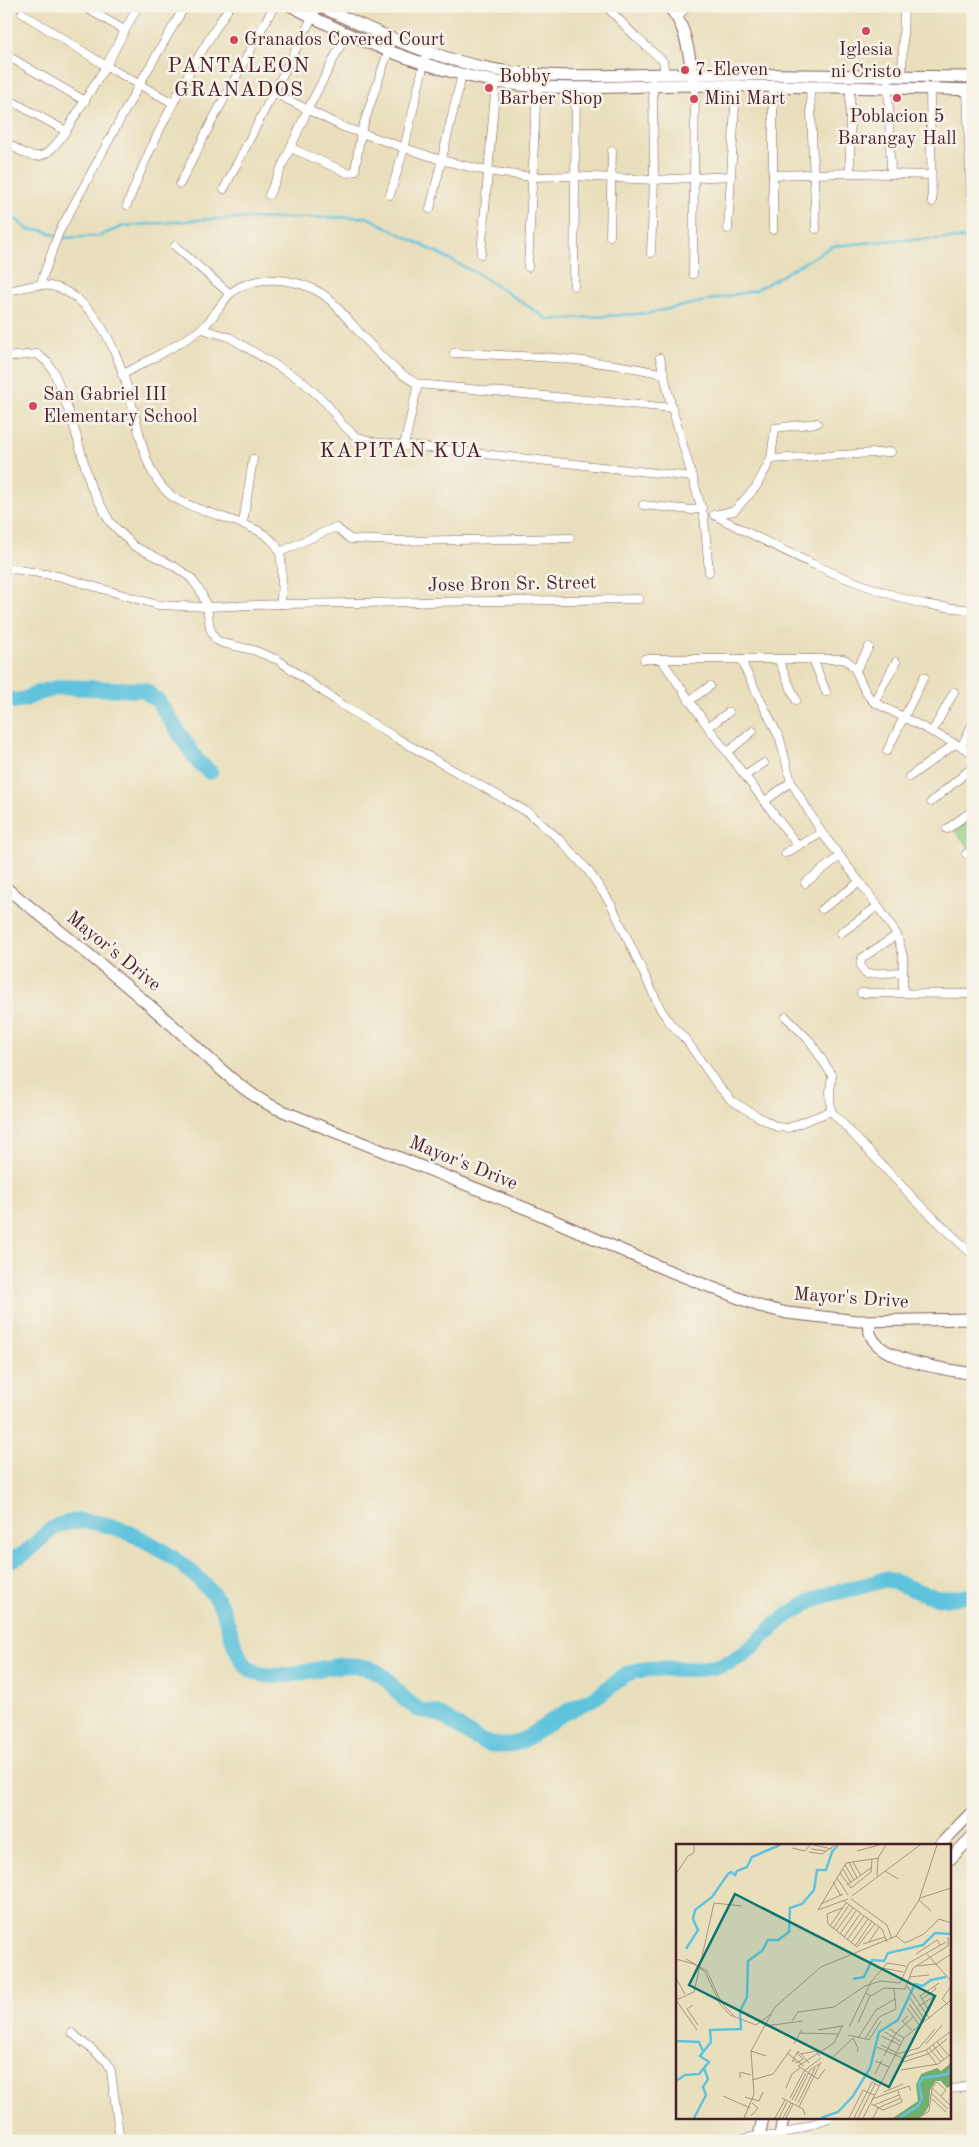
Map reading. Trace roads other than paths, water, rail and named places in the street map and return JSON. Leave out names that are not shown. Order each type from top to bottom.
[{"type":"street","points":[[83,6],[124,30]]},
{"type":"street","points":[[6,142],[30,156],[41,156],[48,152],[66,132],[106,66],[138,6]]},
{"type":"street","points":[[40,285],[59,232],[139,84],[185,6]]},
{"type":"street","points":[[127,205],[137,178],[173,103],[206,43],[230,6]]},
{"type":"street","points":[[180,184],[274,6]]},
{"type":"street","points":[[292,6],[388,52],[498,70],[537,74],[659,74],[736,87],[850,86],[888,82],[902,76],[973,77]]},
{"type":"street","points":[[224,189],[319,6],[462,74],[496,82],[576,87],[653,87],[694,80],[888,82],[930,89],[970,90],[971,198]]},
{"type":"street","points":[[606,6],[663,61],[653,87],[654,180],[651,253]]},
{"type":"street","points":[[668,6],[678,16],[682,26],[694,80],[693,274]]},
{"type":"street","points":[[678,16],[688,6]]},
{"type":"street","points":[[902,76],[904,6]]},
{"type":"street","points":[[22,13],[106,66],[173,103]]},
{"type":"street","points":[[269,195],[308,109],[347,32]]},
{"type":"street","points":[[291,148],[348,173],[352,173],[355,170],[361,132],[388,52]]},
{"type":"street","points":[[6,55],[84,101]]},
{"type":"street","points":[[390,195],[404,149],[425,58]]},
{"type":"street","points":[[430,209],[462,74]]},
{"type":"street","points":[[528,267],[537,74]]},
{"type":"street","points":[[481,254],[496,82]]},
{"type":"street","points":[[888,82],[891,174]]},
{"type":"street","points":[[850,86],[850,174]]},
{"type":"street","points":[[574,286],[576,87]]},
{"type":"street","points":[[728,228],[736,87]]},
{"type":"street","points":[[773,87],[773,230]]},
{"type":"street","points":[[810,87],[816,229]]},
{"type":"street","points":[[930,89],[932,202]]},
{"type":"street","points":[[274,94],[344,127],[404,149],[487,171],[532,177],[575,176],[654,180],[730,176]]},
{"type":"street","points":[[6,98],[66,132]]},
{"type":"street","points":[[610,236],[612,151]]},
{"type":"street","points":[[773,175],[931,175]]},
{"type":"street","points":[[175,246],[230,294]]},
{"type":"street","points":[[122,375],[202,329],[230,294],[244,284],[260,280],[282,280],[313,288],[330,300],[397,370],[418,384],[672,408]]},
{"type":"street","points":[[6,291],[40,285],[70,292],[101,323],[113,346],[137,422],[143,451],[153,474],[166,492],[180,502],[195,509],[243,524],[275,543],[280,552],[281,604]]},
{"type":"street","points":[[202,329],[229,337],[302,382],[326,403],[342,424],[355,436],[374,442],[693,477]]},
{"type":"street","points":[[454,353],[557,357],[630,366],[664,374]]},
{"type":"street","points":[[6,357],[37,354],[47,362],[54,372],[72,420],[91,486],[110,522],[134,546],[174,566],[191,578],[207,607],[210,628],[215,639],[222,643],[253,650],[278,660],[346,707],[398,739],[530,813],[559,839],[587,869],[611,904],[642,966],[661,1010],[670,1023],[687,1040],[716,1083],[732,1101],[777,1127],[788,1128],[831,1111]]},
{"type":"street","points":[[660,358],[672,408],[702,508],[708,572]]},
{"type":"street","points":[[404,446],[418,384]]},
{"type":"street","points":[[704,517],[736,509],[756,487],[771,459],[775,428],[816,424]]},
{"type":"street","points":[[771,459],[891,452]]},
{"type":"street","points":[[243,524],[253,459]]},
{"type":"street","points":[[643,504],[686,510],[702,508]]},
{"type":"street","points":[[714,515],[808,563],[890,594],[926,604],[973,610]]},
{"type":"street","points":[[280,552],[337,528],[350,539],[396,541],[570,538]]},
{"type":"street","name":"Jose Bron Sr. Street","points":[[6,568],[58,576],[158,605],[207,607],[281,604],[639,599]]},
{"type":"street","points":[[856,670],[869,647]]},
{"type":"street","points":[[644,659],[844,659],[850,662],[856,670],[868,697],[874,702],[973,753]]},
{"type":"street","points":[[661,659],[708,727],[798,846]]},
{"type":"street","points":[[742,659],[745,670],[780,740],[791,782],[822,833],[878,906],[896,935],[903,956],[903,992]]},
{"type":"street","points":[[778,659],[796,700]]},
{"type":"street","points":[[813,659],[826,692]]},
{"type":"street","points":[[874,702],[896,662]]},
{"type":"street","points":[[887,751],[924,677]]},
{"type":"street","points":[[689,701],[710,686]]},
{"type":"street","points":[[932,732],[954,692]]},
{"type":"street","points":[[708,727],[729,712]]},
{"type":"street","points":[[910,777],[958,745],[973,723]]},
{"type":"street","points":[[728,752],[753,731]]},
{"type":"street","points":[[746,776],[764,764]]},
{"type":"street","points":[[930,802],[973,767]]},
{"type":"street","points":[[765,801],[791,782]]},
{"type":"street","points":[[947,829],[973,810]]},
{"type":"street","points":[[785,853],[822,833]]},
{"type":"street","points":[[805,883],[840,856]]},
{"type":"street","points":[[822,909],[860,882]]},
{"type":"street","name":"Mayor's Drive","points":[[6,888],[150,1005],[237,1082],[266,1104],[532,1211],[671,1271],[759,1306],[787,1314],[870,1321],[973,1318]]},
{"type":"street","points":[[841,932],[878,906]]},
{"type":"street","points":[[896,935],[862,958],[860,963],[862,970],[866,974],[903,972]]},
{"type":"street","points":[[861,993],[973,994]]},
{"type":"street","points":[[786,1017],[810,1041],[832,1075],[830,1092],[831,1111],[915,1200],[973,1255]]},
{"type":"street","points":[[870,1321],[870,1333],[875,1342],[890,1353],[909,1360],[973,1374]]},
{"type":"street","points":[[941,1844],[973,1811]]},
{"type":"street","points":[[952,1857],[973,1836]]},
{"type":"street","points":[[72,2033],[107,2062],[111,2071],[120,2141]]},
{"type":"street","points":[[952,2089],[973,2083]]},
{"type":"street","points":[[758,2138],[762,2120]]},
{"type":"street","points":[[779,2138],[783,2120]]},
{"type":"street","points":[[733,2141],[779,2138],[824,2120]]},
{"type":"waterway","points":[[6,218],[17,220],[29,230],[42,230],[63,238],[99,236],[124,226],[211,219],[367,217],[480,275],[549,320],[650,313],[756,290],[833,246],[896,240],[973,238]]},
{"type":"waterway","points":[[6,698],[14,701],[25,699],[60,687],[144,690],[158,701],[198,762],[210,772]]},
{"type":"waterway","points":[[6,1562],[25,1553],[49,1531],[66,1523],[85,1521],[128,1532],[171,1556],[205,1586],[223,1610],[239,1655],[245,1664],[254,1671],[265,1675],[278,1676],[329,1667],[355,1666],[368,1668],[385,1678],[416,1708],[440,1715],[472,1736],[489,1744],[498,1745],[516,1743],[535,1733],[559,1716],[603,1692],[626,1674],[655,1669],[707,1668],[732,1661],[747,1651],[788,1615],[808,1603],[830,1594],[885,1579],[936,1597],[946,1598],[973,1595]]},
{"type":"place","name":"Iglesia ni Cristo","points":[[866,31]]},
{"type":"place","name":"Granados Covered Court","points":[[234,40]]},
{"type":"place","name":"7-Eleven","points":[[685,70]]},
{"type":"place","name":"Bobby Barber Shop","points":[[489,88]]},
{"type":"place","name":"Poblacion 5 Barangay Hall","points":[[897,98]]},
{"type":"place","name":"Mini Mart","points":[[694,99]]},
{"type":"place","name":"San Gabriel III Elementary School","points":[[33,406]]},
{"type":"district","name":"PANTALEON GRANADOS","points":[[239,78]]},
{"type":"district","name":"KAPITAN KUA","points":[[401,451]]}]
